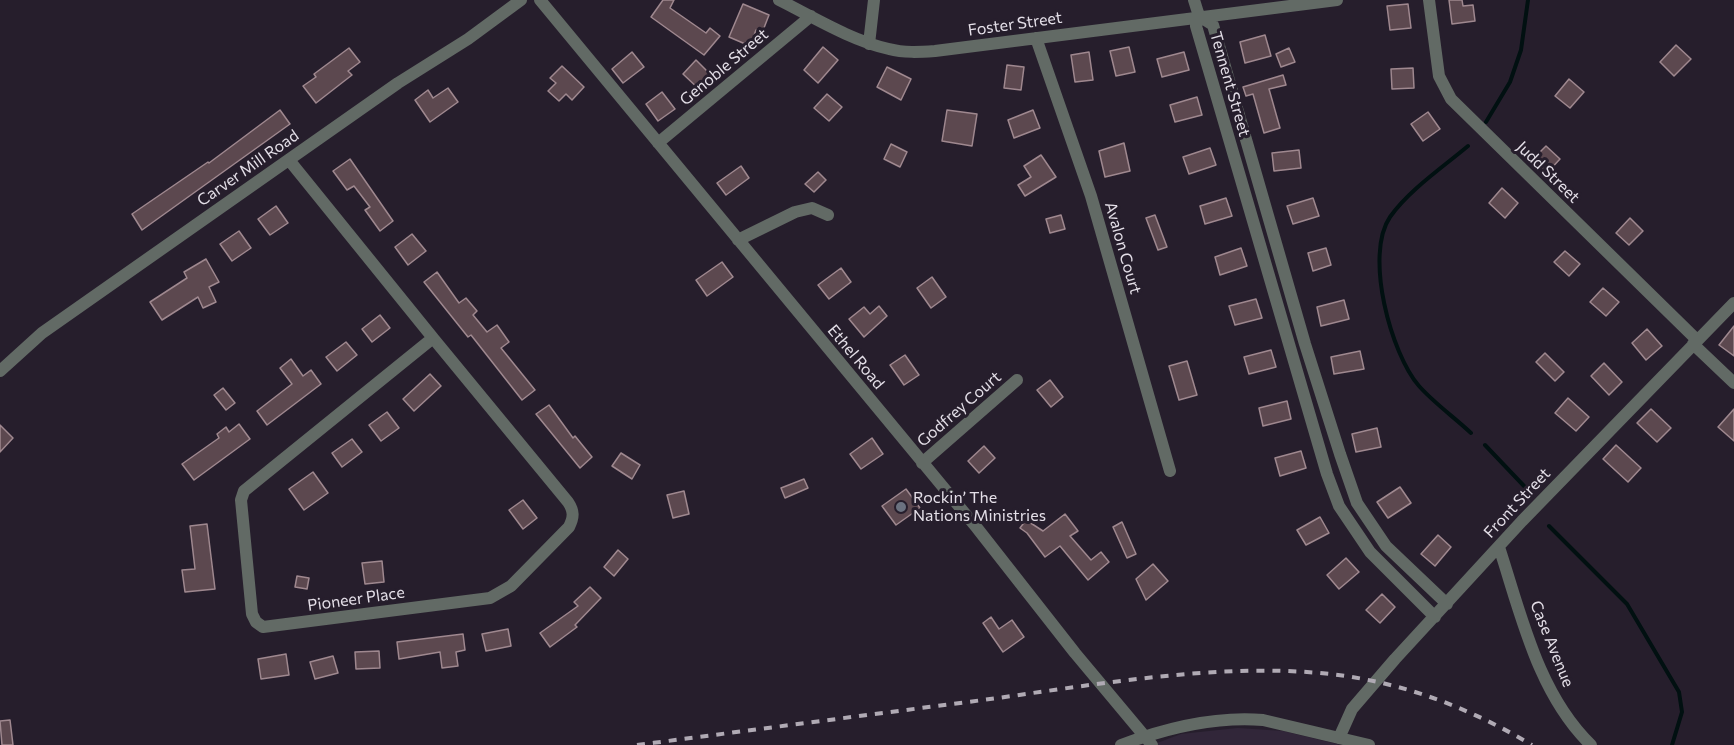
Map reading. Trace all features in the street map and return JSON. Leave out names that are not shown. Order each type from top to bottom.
[{"type":"street","name":"Carver Mill Road","points":[[0,371],[42,333],[398,83],[477,33],[521,0]]},
{"type":"street","name":"Ethel Road","points":[[540,0],[977,528],[1075,653],[1149,740]]},
{"type":"street","points":[[869,44],[874,0]]},
{"type":"street","points":[[1194,0],[1199,16]]},
{"type":"street","name":"Foster Street","points":[[782,1],[869,44],[891,50],[913,52],[1337,0]]},
{"type":"street","name":"Judd Street","points":[[1429,0],[1439,76],[1450,99],[1734,383]]},
{"type":"street","name":"Genoble Street","points":[[658,143],[811,16]]},
{"type":"street","name":"Tennent Street","points":[[1435,617],[1370,552],[1348,521],[1335,495],[1323,462],[1196,26],[1199,16],[1213,25],[1305,344],[1357,503],[1386,546],[1447,604]]},
{"type":"street","name":"Avalon Court","points":[[1036,38],[1091,196],[1170,471]]},
{"type":"street","name":"Pioneer Place","points":[[289,160],[568,502],[573,509],[573,518],[569,527],[511,586],[490,598],[263,627],[256,622],[252,614],[241,500],[244,491],[433,338]]},
{"type":"street","points":[[738,240],[795,212],[812,208],[819,209],[828,215]]},
{"type":"street","name":"Front Street","points":[[1339,738],[1352,709],[1395,659],[1498,547],[1734,303]]},
{"type":"street","name":"Godfrey Court","points":[[922,463],[1017,381]]},
{"type":"street","name":"Case Avenue","points":[[1498,547],[1544,677],[1565,714],[1590,745]]},
{"type":"street","points":[[1120,745],[1149,740],[1192,724],[1248,719],[1263,720],[1370,745]]},
{"type":"shaded area","points":[[1238,728],[1283,731],[1341,745],[1152,745],[1181,734]]},
{"type":"building","points":[[663,0],[674,0],[670,8],[706,33],[710,28],[720,36],[704,55],[651,17]]},
{"type":"building","points":[[1449,0],[1462,0],[1463,6],[1473,5],[1475,21],[1452,24]]},
{"type":"building","points":[[743,4],[769,15],[762,33],[756,30],[750,46],[729,37]]},
{"type":"building","points":[[1408,4],[1411,28],[1390,30],[1387,6]]},
{"type":"building","points":[[1265,35],[1271,56],[1245,63],[1240,42]]},
{"type":"building","points":[[1676,45],[1691,59],[1674,76],[1660,62]]},
{"type":"building","points":[[823,47],[838,60],[818,83],[804,70]]},
{"type":"building","points":[[1129,47],[1135,72],[1116,76],[1110,51]]},
{"type":"building","points":[[349,48],[360,62],[348,71],[352,75],[316,103],[303,86],[316,77],[314,74]]},
{"type":"building","points":[[1289,48],[1295,62],[1281,67],[1276,54]]},
{"type":"building","points":[[632,52],[644,67],[623,83],[612,69]]},
{"type":"building","points":[[1089,52],[1093,80],[1075,82],[1071,55]]},
{"type":"building","points":[[1184,52],[1189,70],[1162,77],[1157,59]]},
{"type":"building","points":[[696,60],[714,78],[701,91],[683,74]]},
{"type":"building","points":[[1007,65],[1024,67],[1021,90],[1004,88]]},
{"type":"building","points":[[562,66],[584,87],[572,100],[566,94],[559,101],[548,91],[556,83],[550,78]]},
{"type":"building","points":[[887,67],[911,79],[901,100],[877,87]]},
{"type":"building","points":[[1413,68],[1414,88],[1392,89],[1391,69]]},
{"type":"building","points":[[1283,75],[1286,85],[1269,89],[1280,128],[1264,133],[1253,94],[1246,96],[1243,87]]},
{"type":"building","points":[[1569,79],[1584,92],[1570,108],[1555,96]]},
{"type":"building","points":[[448,88],[458,102],[430,122],[415,100],[428,90],[433,98]]},
{"type":"building","points":[[662,92],[675,109],[658,121],[646,104]]},
{"type":"building","points":[[827,94],[842,107],[829,121],[814,108]]},
{"type":"building","points":[[1197,97],[1202,115],[1175,122],[1170,105]]},
{"type":"building","points":[[280,110],[290,124],[142,230],[132,214],[209,163]]},
{"type":"building","points":[[947,110],[977,114],[972,146],[942,141]]},
{"type":"building","points":[[1033,110],[1040,128],[1014,138],[1008,120]]},
{"type":"building","points":[[1428,112],[1440,129],[1423,141],[1411,124]]},
{"type":"building","points":[[1124,143],[1130,171],[1105,177],[1099,151]]},
{"type":"building","points":[[891,144],[907,152],[900,167],[884,159]]},
{"type":"building","points":[[1546,146],[1560,159],[1547,173],[1532,160]]},
{"type":"building","points":[[1210,148],[1216,165],[1189,174],[1183,157]]},
{"type":"building","points":[[1299,150],[1301,168],[1274,171],[1272,153]]},
{"type":"building","points":[[1041,155],[1056,177],[1025,196],[1018,185],[1031,177],[1024,166]]},
{"type":"building","points":[[350,159],[393,221],[380,231],[365,210],[370,207],[354,186],[347,190],[333,171]]},
{"type":"building","points":[[741,166],[749,178],[726,195],[717,183]]},
{"type":"building","points":[[818,172],[826,180],[814,192],[805,184]]},
{"type":"building","points":[[1502,188],[1518,203],[1505,218],[1489,203]]},
{"type":"building","points":[[1226,198],[1232,216],[1205,224],[1200,206]]},
{"type":"building","points":[[1313,198],[1319,216],[1293,224],[1287,206]]},
{"type":"building","points":[[276,206],[288,223],[270,235],[258,219]]},
{"type":"building","points":[[1061,215],[1065,229],[1050,233],[1046,219]]},
{"type":"building","points":[[1155,215],[1167,247],[1158,250],[1146,218]]},
{"type":"building","points":[[1630,218],[1643,231],[1629,245],[1616,233]]},
{"type":"building","points":[[239,231],[251,248],[232,261],[220,244]]},
{"type":"building","points":[[412,234],[426,251],[408,265],[395,247]]},
{"type":"building","points":[[1241,248],[1247,266],[1220,275],[1215,257]]},
{"type":"building","points":[[1326,248],[1331,265],[1313,271],[1308,253]]},
{"type":"building","points":[[1565,251],[1580,264],[1569,276],[1554,262]]},
{"type":"building","points":[[206,259],[219,282],[209,287],[216,302],[203,308],[198,297],[162,320],[150,302],[187,278],[184,272]]},
{"type":"building","points":[[722,262],[733,277],[707,296],[696,280]]},
{"type":"building","points":[[841,268],[851,282],[829,299],[818,285]]},
{"type":"building","points":[[437,272],[459,303],[466,298],[477,311],[473,315],[487,332],[497,325],[509,342],[501,348],[535,390],[522,400],[471,335],[468,337],[424,282]]},
{"type":"building","points":[[932,277],[946,297],[931,308],[917,288]]},
{"type":"building","points":[[1603,288],[1619,302],[1606,316],[1590,302]]},
{"type":"building","points":[[1256,299],[1262,318],[1235,325],[1229,306]]},
{"type":"building","points":[[1344,300],[1349,319],[1321,326],[1317,307]]},
{"type":"building","points":[[879,306],[887,316],[864,337],[849,319],[864,307],[870,314]]},
{"type":"building","points":[[380,315],[390,328],[372,342],[362,329]]},
{"type":"building","points":[[1734,326],[1734,356],[1719,345]]},
{"type":"building","points":[[1647,329],[1662,346],[1646,360],[1632,343]]},
{"type":"building","points":[[346,342],[357,355],[337,371],[326,357]]},
{"type":"building","points":[[1271,350],[1276,367],[1249,374],[1244,357]]},
{"type":"building","points":[[1360,351],[1364,369],[1334,374],[1331,357]]},
{"type":"building","points":[[1545,353],[1564,372],[1555,381],[1536,362]]},
{"type":"building","points":[[905,355],[919,375],[904,385],[890,365]]},
{"type":"building","points":[[291,359],[303,376],[311,370],[321,384],[267,425],[257,411],[292,384],[280,368]]},
{"type":"building","points":[[1187,361],[1197,395],[1179,400],[1169,366]]},
{"type":"building","points":[[1604,363],[1622,382],[1609,395],[1591,376]]},
{"type":"building","points":[[430,374],[441,386],[414,411],[403,399]]},
{"type":"building","points":[[1050,380],[1063,397],[1051,407],[1037,390]]},
{"type":"building","points":[[223,388],[235,403],[226,410],[214,395]]},
{"type":"building","points":[[1568,398],[1589,417],[1576,431],[1555,413]]},
{"type":"building","points":[[1287,401],[1291,419],[1263,426],[1259,408]]},
{"type":"building","points":[[549,405],[573,438],[575,436],[592,457],[580,468],[536,414]]},
{"type":"building","points":[[1651,409],[1671,428],[1657,442],[1637,423]]},
{"type":"building","points":[[1734,409],[1734,441],[1718,427]]},
{"type":"building","points":[[387,412],[399,428],[381,441],[369,425]]},
{"type":"building","points":[[239,424],[250,439],[194,480],[182,464],[219,438],[217,434],[226,427],[229,432]]},
{"type":"building","points":[[0,425],[13,438],[0,452]]},
{"type":"building","points":[[1377,428],[1381,447],[1356,452],[1352,434]]},
{"type":"building","points":[[872,438],[883,454],[861,469],[850,454]]},
{"type":"building","points":[[352,439],[362,452],[342,467],[332,453]]},
{"type":"building","points":[[1616,445],[1641,468],[1628,482],[1603,459]]},
{"type":"building","points":[[984,446],[995,458],[979,473],[968,461]]},
{"type":"building","points":[[1301,451],[1306,468],[1280,476],[1275,458]]},
{"type":"building","points":[[621,453],[640,465],[632,479],[612,466]]},
{"type":"building","points":[[313,472],[328,493],[304,510],[289,489]]},
{"type":"building","points":[[804,479],[808,488],[785,498],[781,488]]},
{"type":"building","points":[[1400,487],[1411,503],[1388,518],[1377,502]]},
{"type":"building","name":"Rockin’ The Nations Ministries","points":[[906,489],[920,508],[896,525],[882,506]]},
{"type":"building","points":[[684,491],[689,514],[673,518],[667,495]]},
{"type":"building","points":[[523,500],[537,518],[523,529],[509,510]]},
{"type":"building","points":[[1065,514],[1078,531],[1070,536],[1091,560],[1101,552],[1109,562],[1088,580],[1060,546],[1045,557],[1027,533],[1020,528],[1026,520],[1043,531]]},
{"type":"building","points":[[1320,517],[1329,533],[1306,545],[1297,530]]},
{"type":"building","points":[[1122,522],[1136,554],[1127,558],[1113,527]]},
{"type":"building","points":[[207,524],[215,589],[185,592],[182,570],[195,569],[190,526]]},
{"type":"building","points":[[1438,535],[1451,547],[1435,566],[1421,554]]},
{"type":"building","points":[[618,550],[628,559],[614,576],[604,567]]},
{"type":"building","points":[[1346,558],[1359,572],[1339,589],[1327,575]]},
{"type":"building","points":[[382,561],[384,582],[365,584],[362,563]]},
{"type":"building","points":[[1153,564],[1168,581],[1146,600],[1136,579]]},
{"type":"building","points":[[297,576],[309,578],[307,589],[295,587]]},
{"type":"building","points":[[590,587],[601,598],[575,625],[577,627],[550,647],[540,633],[578,606],[574,602]]},
{"type":"building","points":[[1382,594],[1395,607],[1380,623],[1366,610]]},
{"type":"building","points":[[991,617],[999,629],[1012,620],[1024,637],[1003,652],[983,623]]},
{"type":"building","points":[[508,629],[511,646],[486,651],[482,634]]},
{"type":"building","points":[[463,634],[465,650],[456,652],[458,666],[442,668],[440,652],[399,659],[397,642]]},
{"type":"building","points":[[379,651],[380,668],[356,669],[355,652]]},
{"type":"building","points":[[286,654],[289,675],[261,679],[258,659]]},
{"type":"building","points":[[333,656],[338,673],[315,679],[310,662]]},
{"type":"building","points":[[10,720],[13,745],[2,745],[0,721]]},
{"type":"waterway","points":[[1486,122],[1510,82],[1521,50],[1528,0]]},
{"type":"waterway","points":[[1468,146],[1416,188],[1390,217],[1383,234],[1380,279],[1391,328],[1409,371],[1419,386],[1471,433]]},
{"type":"waterway","points":[[1485,445],[1524,486]]},
{"type":"waterway","points":[[1549,526],[1627,604],[1679,692],[1682,712],[1672,745]]},
{"type":"railway","points":[[637,745],[1112,682],[1245,671],[1330,674],[1383,683],[1460,708],[1532,745]]},
{"type":"place","name":"Rockin’ The Nations Ministries","points":[[901,507]]}]
